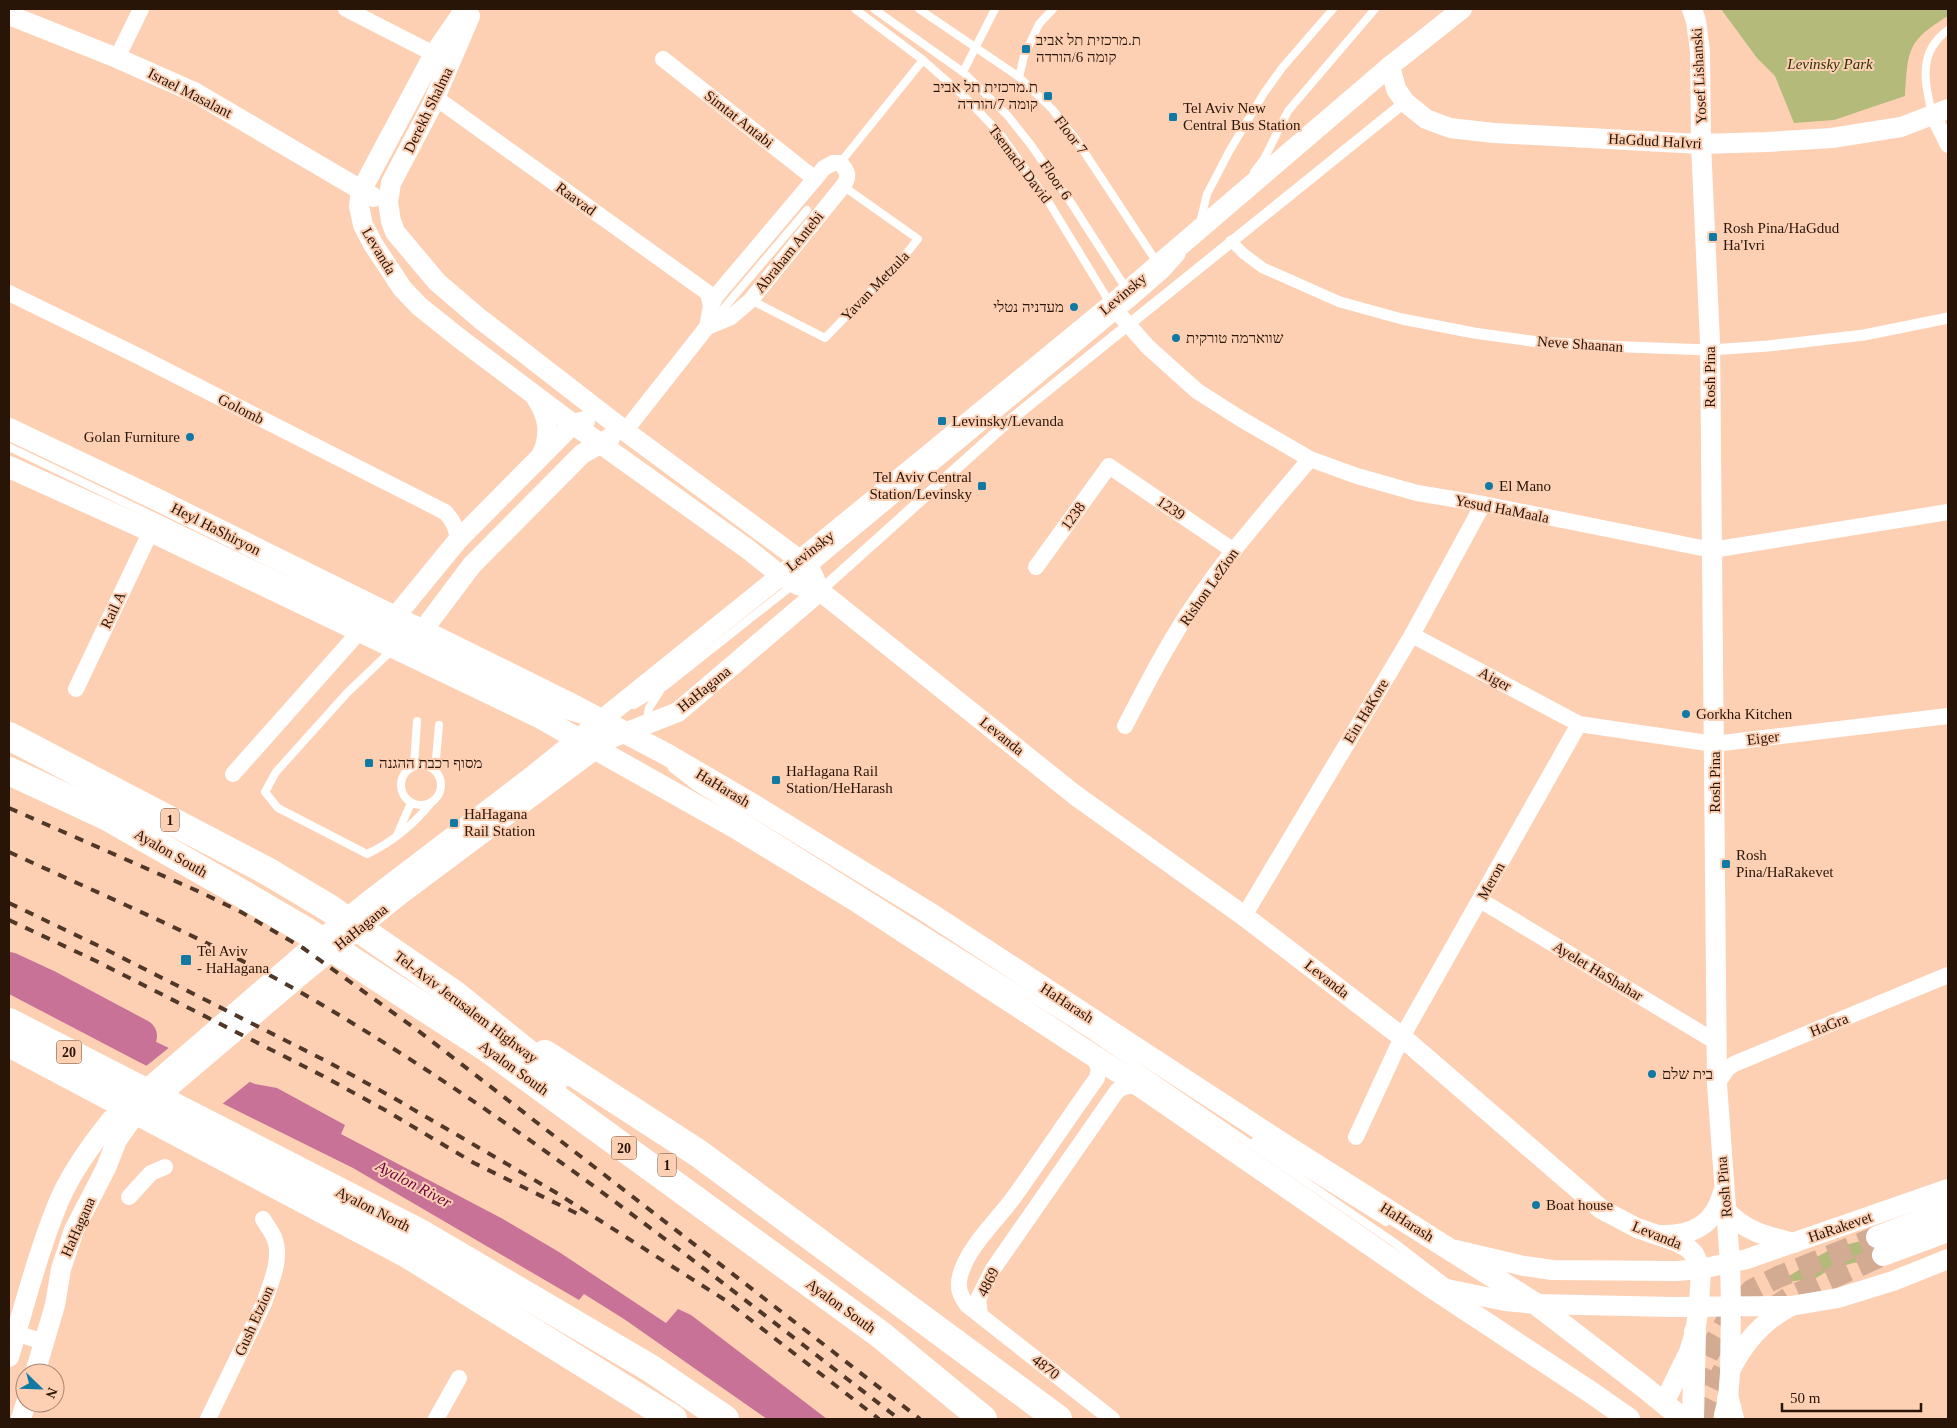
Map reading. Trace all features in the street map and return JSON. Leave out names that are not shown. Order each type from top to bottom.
[{"type":"highway","name":"Tel-Aviv Jerusalem Highway","points":[[9,736],[259,867],[329,908],[454,994],[881,1336]]},
{"type":"highway","name":"Ayalon South","points":[[9,771],[108,817],[306,931],[487,1048],[881,1336],[983,1419]]},
{"type":"highway","points":[[454,994],[698,1153],[1058,1419]]},
{"type":"highway","name":"Ayalon North","points":[[9,1022],[422,1234],[650,1368],[725,1419]]},
{"type":"highway","points":[[9,1043],[110,1108],[409,1255],[673,1419]]},
{"type":"highway","points":[[597,1371],[655,1419]]},
{"type":"main road","name":"Heyl HaShiryon","points":[[9,429],[423,630]]},
{"type":"main road","name":"Heyl HaShiryon","points":[[9,467],[151,531],[395,647]]},
{"type":"main road","name":"HaHarash","points":[[423,630],[666,754],[926,911],[1286,1146],[1536,1304],[1663,1414],[1683,1419]]},
{"type":"main road","name":"HaHarash","points":[[395,647],[569,732],[855,900],[1093,1055],[1154,1086],[1430,1286],[1629,1419]]},
{"type":"main road","points":[[1948,1210],[1880,1246],[1948,1231]]},
{"type":"main road","points":[[1694,1332],[1694,1419]]},
{"type":"main road","points":[[1592,1393],[1611,1419]]},
{"type":"street","points":[[117,58],[141,9]]},
{"type":"street","points":[[346,9],[434,54]]},
{"type":"street","name":"Derekh Shalma","points":[[362,191],[434,54],[465,9]]},
{"type":"street","name":"Derekh Shalma","points":[[389,211],[388,197],[391,183],[432,105],[473,9]]},
{"type":"street","name":"Levinsky","points":[[780,575],[1111,305],[1390,66],[1462,9]]},
{"type":"street","name":"Yosef Lishanski","points":[[1692,9],[1696,21],[1700,51],[1702,144]]},
{"type":"street","name":"Israel Masalant","points":[[9,15],[117,58],[196,93],[362,191]]},
{"type":"street","name":"Simtat Antabi","points":[[664,59],[815,179]]},
{"type":"street","name":"HaGdud HaIvri","points":[[1390,66],[1396,89],[1405,102],[1426,119],[1443,126],[1494,134],[1702,144],[1832,138],[1901,127],[1940,112]]},
{"type":"street","name":"Levinsky","points":[[820,590],[1008,422],[1405,102]]},
{"type":"street","name":"Raavad","points":[[432,105],[443,103],[708,293],[711,306]]},
{"type":"street","points":[[1940,112],[1948,145]]},
{"type":"street","name":"Rosh Pina","points":[[1702,144],[1710,350],[1717,1084],[1730,1263],[1731,1305],[1728,1412]]},
{"type":"street","name":"Abraham Antebi","points":[[708,327],[711,306],[716,296],[824,168],[833,163],[840,163]]},
{"type":"street","points":[[840,163],[847,169],[848,175],[847,181],[843,186]]},
{"type":"street","name":"Abraham Antebi","points":[[625,431],[708,327],[731,317],[751,300],[843,186]]},
{"type":"street","name":"Levanda","points":[[820,590],[812,572],[800,560],[625,431],[479,318],[437,282],[395,232],[389,211],[381,202],[362,191],[359,206],[363,225],[402,288],[419,306],[573,424],[749,550],[780,575],[798,585],[820,590],[1075,794],[1244,916],[1402,1037],[1600,1209],[1637,1228],[1687,1247],[1694,1254],[1702,1269]]},
{"type":"street","name":"Neve Shaanan","points":[[1231,241],[1243,253],[1264,268],[1340,302],[1402,319],[1474,333],[1538,342],[1710,350],[1768,346],[1864,335],[1948,318]]},
{"type":"street","name":"Golomb","points":[[9,293],[138,356],[445,512],[452,519],[458,540]]},
{"type":"street","name":"Yesud HaMaala","points":[[1111,305],[1128,326],[1197,391],[1310,459],[1358,476],[1417,493],[1483,504],[1712,550],[1948,512]]},
{"type":"street","points":[[533,394],[542,409],[547,425],[547,444],[542,454]]},
{"type":"street","points":[[395,647],[395,617],[458,540],[573,424],[578,421],[589,421],[625,431]]},
{"type":"street","points":[[395,647],[423,630],[472,565],[582,454],[599,443],[625,431]]},
{"type":"street","name":"Rishon LeZion","points":[[1125,726],[1191,609],[1234,551],[1310,459]]},
{"type":"street","name":"1239","points":[[1109,466],[1234,551]]},
{"type":"street","name":"1238","points":[[1036,566],[1109,466]]},
{"type":"street","name":"Ein HaKore","points":[[1244,916],[1412,635],[1483,504]]},
{"type":"street","name":"Rail A","points":[[76,689],[151,531]]},
{"type":"street","points":[[749,550],[757,575],[754,591],[750,599]]},
{"type":"street","name":"HaHagana","points":[[9,1357],[12,1333],[55,1210],[71,1178],[96,1139],[110,1108],[324,938],[510,794],[658,683],[750,599],[780,575]]},
{"type":"street","name":"HaHagana","points":[[38,1363],[55,1305],[61,1269],[74,1230],[106,1168],[117,1140],[132,1120],[305,972],[408,890],[609,739],[678,712],[820,590]]},
{"type":"street","points":[[233,774],[360,631]]},
{"type":"street","name":"Aiger","points":[[1412,635],[1579,724]]},
{"type":"street","name":"Eiger","points":[[1579,724],[1714,744],[1948,716]]},
{"type":"street","name":"Meron","points":[[1356,1136],[1402,1037],[1579,724]]},
{"type":"street","name":"Ayelet HaShahar","points":[[1480,900],[1716,1042]]},
{"type":"street","name":"HaGra","points":[[1717,1084],[1727,1069],[1734,1064],[1948,975]]},
{"type":"street","name":"4869","points":[[980,1315],[961,1297],[958,1288],[964,1266],[973,1249],[1013,1198],[1097,1078],[1099,1069],[1093,1055]]},
{"type":"street","name":"4869","points":[[980,1315],[978,1299],[993,1269],[1117,1091],[1130,1085],[1154,1086]]},
{"type":"street","points":[[129,1197],[151,1173],[165,1167]]},
{"type":"street","name":"HaRakevet","points":[[1448,1248],[1524,1266],[1552,1270],[1666,1271],[1702,1269],[1747,1259],[1948,1189]]},
{"type":"street","points":[[1659,1235],[1684,1234],[1706,1223],[1725,1200],[1733,1218],[1750,1229],[1794,1243]]},
{"type":"street","name":"Gush Etzion","points":[[208,1419],[264,1303],[271,1283],[276,1260],[276,1241],[263,1219]]},
{"type":"street","points":[[1430,1286],[1505,1301],[1536,1304],[1673,1307],[1731,1305],[1792,1306],[1838,1298],[1893,1281],[1948,1259]]},
{"type":"street","points":[[1663,1414],[1694,1332],[1699,1306],[1702,1269]]},
{"type":"street","points":[[9,1310],[18,1302],[28,1287]]},
{"type":"street","points":[[1730,1373],[1742,1348],[1761,1326],[1792,1306]]},
{"type":"street","name":"4870","points":[[980,1315],[1112,1419]]},
{"type":"street","points":[[12,1333],[44,1342]]},
{"type":"street","points":[[436,1419],[459,1378]]},
{"type":"lane","name":"Tsemach David","points":[[855,9],[924,60],[966,98],[1001,135],[1048,201],[1111,305]]},
{"type":"lane","name":"Floor 6","points":[[874,9],[962,72],[1008,116],[1032,145],[1134,301]]},
{"type":"lane","name":"Floor 7","points":[[919,9],[1018,77],[1052,109],[1075,138],[1165,274]]},
{"type":"lane","points":[[962,72],[995,9]]},
{"type":"lane","points":[[1018,77],[1024,56],[1038,24],[1053,9]]},
{"type":"lane","points":[[1195,242],[1207,194],[1230,150],[1282,68],[1334,9]]},
{"type":"lane","points":[[9,447],[288,579],[565,715],[588,720],[601,718],[622,711],[818,564],[1165,274],[1235,198],[1264,160],[1288,111],[1375,9]]},
{"type":"lane","points":[[1940,112],[1925,84],[1925,65],[1935,43],[1948,30]]},
{"type":"lane","name":"Abraham Antebi","points":[[840,163],[924,60]]},
{"type":"lane","name":"Yavan Metzula","points":[[751,300],[825,338],[902,260],[918,240],[843,186]]},
{"type":"lane","points":[[708,327],[807,210]]},
{"type":"lane","points":[[395,647],[347,693],[276,772],[265,792],[278,808],[367,854],[395,839],[420,817],[440,791],[439,776],[435,770],[428,766],[414,766],[407,770],[403,777],[401,784],[402,792],[412,803],[424,805],[430,803]]},
{"type":"lane","points":[[658,683],[646,719],[646,730],[649,742],[657,754],[680,776],[1088,1033],[1154,1086],[1395,1243],[1459,1292],[1508,1338]]},
{"type":"lane","points":[[414,766],[417,721]]},
{"type":"lane","points":[[435,770],[439,725]]},
{"type":"lane","points":[[395,839],[412,803]]},
{"type":"lane","points":[[1154,1086],[1395,1227]]},
{"type":"lane","points":[[1412,1235],[1448,1248]]},
{"type":"green space","name":"Levinsky Park","points":[[1721,9],[1948,9],[1948,16],[1924,33],[1912,48],[1907,68],[1905,96],[1834,120],[1794,123],[1775,76],[1757,58]]},
{"type":"green space","points":[[1862,1241],[1870,1261],[1853,1263],[1829,1270],[1816,1278],[1780,1283],[1780,1279],[1792,1274],[1818,1256],[1842,1246]]},
{"type":"water","points":[[9,963],[18,968],[15,975],[190,1058],[255,1084],[277,1088],[345,1125],[341,1134],[503,1219],[559,1252],[666,1323],[678,1309],[691,1315],[827,1419],[767,1419],[624,1319],[584,1294],[579,1300],[353,1168],[139,1062],[9,994]]},
{"type":"pier","points":[[171,1046],[252,1080],[221,1105],[145,1067]]},
{"type":"waterway","name":"Ayalon River","points":[[9,969],[48,987],[140,1036]]},
{"type":"tunnel","points":[[1693,1386],[1708,1354],[1733,1310],[1752,1290],[1778,1277],[1877,1237]]},
{"type":"tunnel","points":[[1770,1310],[1790,1297],[1883,1255]]},
{"type":"tunnel","points":[[1700,1419],[1724,1369],[1735,1352]]},
{"type":"railway","points":[[9,808],[200,892],[241,912],[303,948],[416,1029],[920,1419]]},
{"type":"railway","points":[[9,852],[169,925],[248,964],[324,1006],[400,1053],[474,1101],[618,1204],[899,1419]]},
{"type":"railway","points":[[9,903],[103,948],[330,1063],[555,1192],[725,1300],[879,1419]]},
{"type":"railway","points":[[9,920],[96,961],[323,1076],[474,1163],[578,1214]]},
{"type":"place","name":"ת.מרכזית תל אביב קומה 6/הורדה","points":[[1026,49]]},
{"type":"place","name":"ת.מרכזית תל אביב קומה 7/הורדה","points":[[1048,96]]},
{"type":"place","name":"Tel Aviv New Central Bus Station","points":[[1173,117]]},
{"type":"place","name":"Rosh Pina/HaGdud Ha'Ivri","points":[[1713,237]]},
{"type":"place","name":"מעדניה נטלי","points":[[1074,307]]},
{"type":"place","name":"שווארמה טורקית","points":[[1176,338]]},
{"type":"place","name":"Levinsky/Levanda","points":[[942,421]]},
{"type":"place","name":"Golan Furniture","points":[[190,437]]},
{"type":"place","name":"Tel Aviv Central Station/Levinsky","points":[[982,486]]},
{"type":"place","name":"El Mano","points":[[1489,486]]},
{"type":"place","name":"Gorkha Kitchen","points":[[1686,714]]},
{"type":"place","name":"מסוף רכבת ההגנה","points":[[369,763]]},
{"type":"place","name":"HaHagana Rail Station/HeHarash","points":[[776,780]]},
{"type":"place","name":"HaHagana Rail Station","points":[[454,823]]},
{"type":"place","name":"Rosh Pina/HaRakevet","points":[[1726,864]]},
{"type":"place","name":"Tel Aviv - HaHagana","points":[[186,960]]},
{"type":"place","name":"בית שלם","points":[[1652,1074]]},
{"type":"place","name":"Boat house","points":[[1536,1205]]}]
